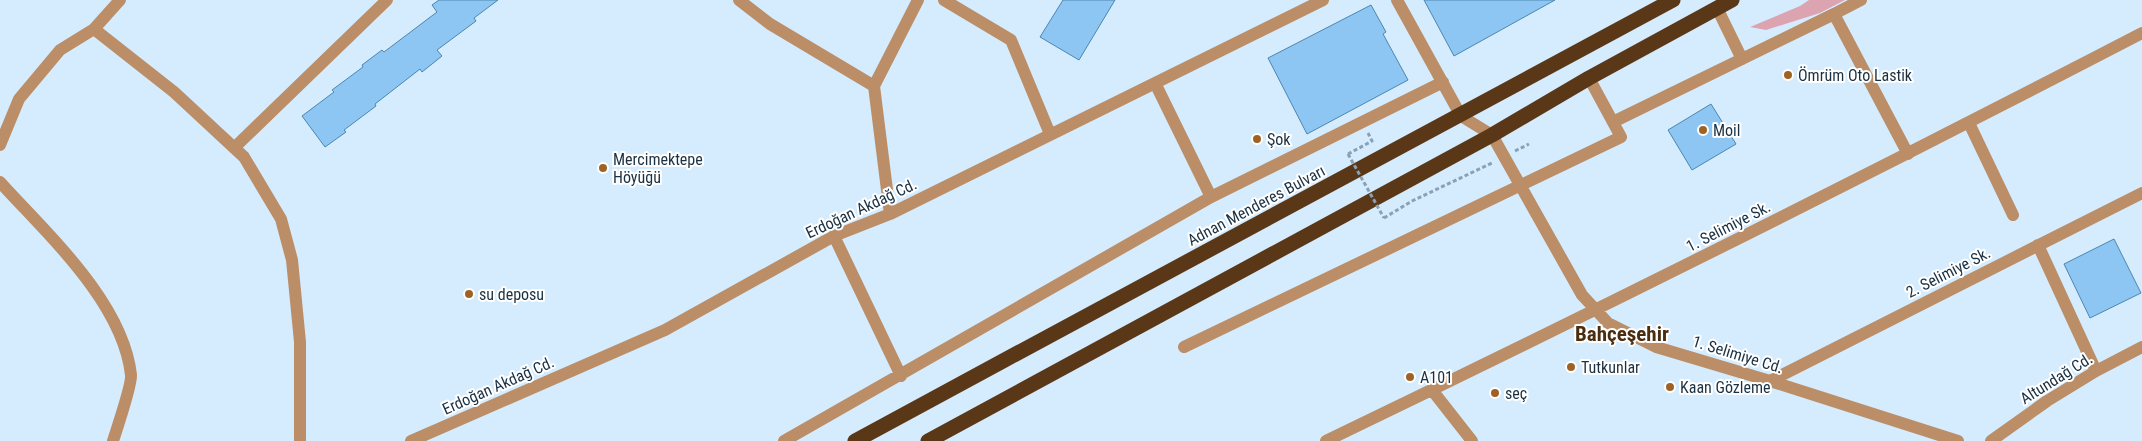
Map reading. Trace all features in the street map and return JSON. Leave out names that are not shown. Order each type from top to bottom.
[{"type":"highway","name":"Adnan Menderes Bulvarı","points":[[855,441],[1228,239],[1461,116],[1673,0]]},
{"type":"highway","points":[[928,441],[1492,134],[1589,78],[1732,0]]},
{"type":"street","points":[[0,144],[20,99],[60,50],[94,29],[120,0]]},
{"type":"street","points":[[234,148],[387,0]]},
{"type":"street","points":[[740,0],[770,24],[874,86]]},
{"type":"street","points":[[890,214],[874,86],[918,0]]},
{"type":"street","points":[[944,0],[1012,40],[1050,134]]},
{"type":"street","name":"Erdoğan Akdağ Cd.","points":[[411,441],[665,330],[834,236],[890,214],[1323,0]]},
{"type":"street","points":[[1397,0],[1461,116],[1492,134]]},
{"type":"street","points":[[1614,122],[1861,0]]},
{"type":"street","points":[[1717,8],[1742,59]]},
{"type":"street","points":[[1834,14],[1908,154]]},
{"type":"street","points":[[94,29],[174,92],[244,157],[281,220],[292,260],[300,342],[300,441]]},
{"type":"street","name":"1. Selimiye Sk.","points":[[1326,441],[1596,311],[1908,154],[2142,33]]},
{"type":"street","points":[[1184,347],[1621,137],[1589,78]]},
{"type":"street","points":[[784,441],[901,376],[1211,197],[1443,82]]},
{"type":"street","points":[[1156,83],[1211,197]]},
{"type":"street","points":[[1968,123],[2013,216]]},
{"type":"street","name":"1. Selimiye Cd.","points":[[1492,134],[1582,295],[1608,324],[1656,347],[1770,380],[1958,441]]},
{"type":"street","points":[[0,182],[86,276],[120,332],[131,376],[113,441]]},
{"type":"street","name":"2. Selimiye Sk.","points":[[1770,380],[2142,193]]},
{"type":"street","points":[[834,236],[901,376]]},
{"type":"street","points":[[2038,245],[2096,371]]},
{"type":"street","name":"Altundağ Cd.","points":[[1991,441],[2047,401],[2096,371],[2142,347]]},
{"type":"street","points":[[1432,390],[1472,441]]},
{"type":"path","points":[[1372,141],[1348,154],[1384,218],[1412,201],[1529,144]]},
{"type":"shaded area","points":[[1809,0],[1845,0],[1820,13],[1766,30],[1750,27],[1800,6]]},
{"type":"building","points":[[439,0],[498,0],[474,18],[476,21],[437,50],[442,56],[422,72],[420,69],[375,104],[376,106],[344,130],[346,132],[325,147],[302,116],[334,92],[332,90],[363,67],[362,65],[382,50],[384,52],[437,12],[432,5]]},
{"type":"building","points":[[1063,0],[1115,0],[1079,60],[1040,37]]},
{"type":"building","points":[[1424,0],[1555,0],[1454,56]]},
{"type":"building","points":[[1371,5],[1386,32],[1383,34],[1408,80],[1307,134],[1268,58]]},
{"type":"building","points":[[1711,104],[1736,144],[1692,170],[1668,130]]},
{"type":"building","points":[[2114,239],[2141,293],[2090,318],[2064,264]]},
{"type":"place","name":"Ömrüm Oto Lastik","points":[[1788,75]]},
{"type":"place","name":"Moil","points":[[1703,130]]},
{"type":"place","name":"Şok","points":[[1257,139]]},
{"type":"place","name":"Mercimektepe Höyüğü","points":[[603,168]]},
{"type":"place","name":"su deposu","points":[[469,294]]},
{"type":"place","name":"Tutkunlar","points":[[1571,367]]},
{"type":"place","name":"A101","points":[[1410,377]]},
{"type":"place","name":"Kaan Gözleme","points":[[1670,387]]},
{"type":"place","name":"seç","points":[[1495,393]]},
{"type":"district","name":"Bahçeşehir","points":[[1622,334]]}]
